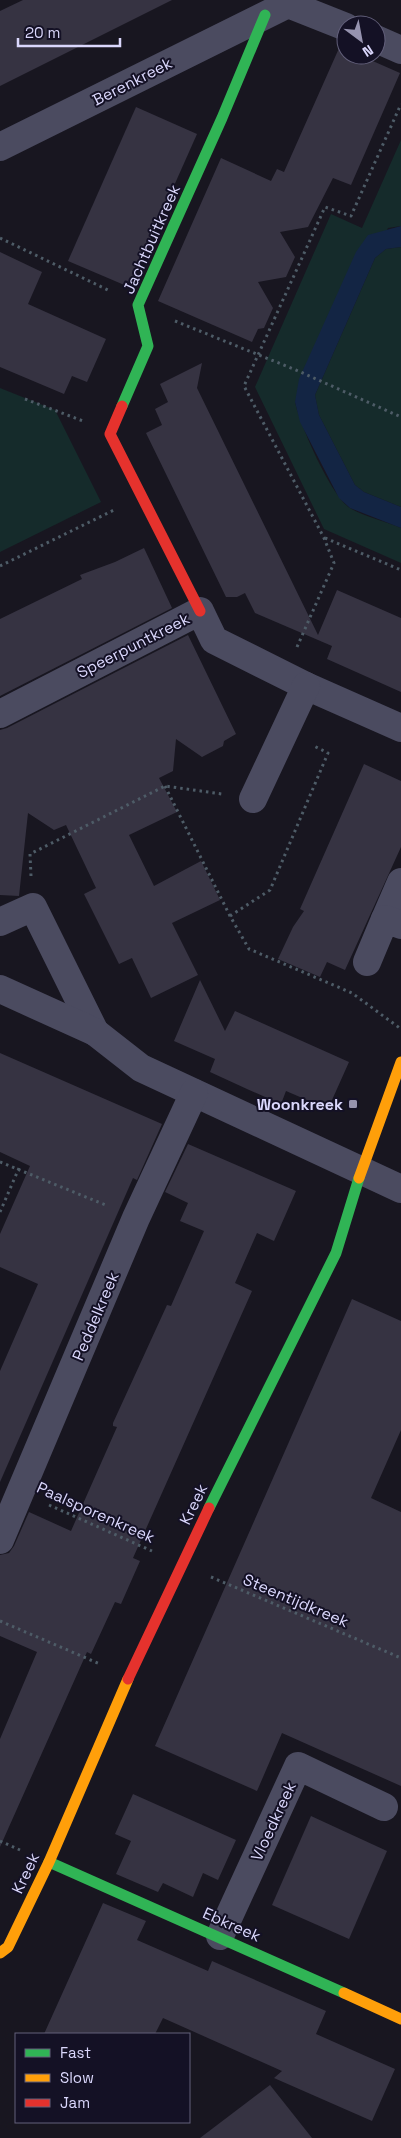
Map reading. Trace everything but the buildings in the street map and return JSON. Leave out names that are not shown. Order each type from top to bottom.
[{"type":"street","name":"Berenkreek","points":[[0,147],[288,4],[336,23]]},
{"type":"street","name":"Jachtbuitkreek","points":[[110,434],[148,346],[138,305],[222,118],[265,15]]},
{"type":"street","points":[[386,44],[401,50]]},
{"type":"street","points":[[110,434],[200,611]]},
{"type":"street","name":"Speerpuntkreek","points":[[0,714],[200,611],[214,640],[295,681],[401,728]]},
{"type":"street","points":[[253,798],[283,732],[295,681]]},
{"type":"street","points":[[367,962],[393,922],[401,882]]},
{"type":"street","points":[[0,922],[33,907],[95,1032]]},
{"type":"street","points":[[0,988],[95,1032],[141,1068],[401,1189]]},
{"type":"street","name":"Kreek","points":[[0,1953],[8,1947],[49,1862],[129,1676],[181,1564],[336,1253],[361,1171],[401,1062]]},
{"type":"street","name":"Peddelkreek","points":[[0,1540],[136,1218],[194,1093]]},
{"type":"street","name":"Vloedkreek","points":[[220,1936],[298,1766],[384,1807]]},
{"type":"street","name":"Ebkreek","points":[[49,1862],[220,1936],[401,2019]]},
{"type":"path","points":[[295,681],[334,563],[324,538],[244,386],[325,208],[351,216],[401,104]]},
{"type":"path","points":[[296,370],[401,417]]},
{"type":"path","points":[[25,399],[77,418],[110,434]]},
{"type":"path","points":[[0,566],[143,496]]},
{"type":"path","points":[[324,538],[401,570]]},
{"type":"path","points":[[230,916],[270,890],[328,753],[283,732]]},
{"type":"path","points":[[165,786],[230,916],[249,949],[352,993],[401,1029]]},
{"type":"path","points":[[33,907],[30,854],[165,786],[253,798]]},
{"type":"path","points":[[0,1162],[19,1168],[136,1218]]},
{"type":"path","points":[[0,1212],[19,1168]]},
{"type":"path","name":"Paalsporenkreek","points":[[21,1492],[181,1564]]},
{"type":"path","name":"Steentijdkreek","points":[[181,1564],[401,1658]]},
{"type":"path","points":[[0,1621],[129,1676]]},
{"type":"green space","points":[[401,140],[401,226],[388,228],[295,402],[303,427],[317,459],[342,501],[356,511],[401,528],[401,563],[324,529],[255,387],[331,214],[362,228]]},
{"type":"green space","points":[[401,247],[401,507],[364,492],[355,485],[319,415],[315,395],[375,258],[386,249]]},
{"type":"green space","points":[[0,388],[55,410],[101,502],[0,552]]},
{"type":"water","points":[[401,226],[401,247],[386,249],[375,258],[315,395],[319,415],[355,485],[364,492],[401,507],[401,528],[350,508],[339,498],[300,422],[295,402],[299,379],[356,252],[368,235]]},
{"type":"traffic: fast","points":[[122,406],[148,346],[138,305],[222,118],[265,15]]},
{"type":"traffic: fast","points":[[209,1508],[336,1253],[359,1178]]},
{"type":"traffic: fast","points":[[49,1862],[344,1993]]},
{"type":"traffic: slow","points":[[359,1178],[401,1062]]},
{"type":"traffic: slow","points":[[0,1953],[8,1947],[49,1862],[128,1679]]},
{"type":"traffic: slow","points":[[344,1993],[401,2019]]},
{"type":"traffic: jam","points":[[122,406],[110,434],[200,611]]},
{"type":"traffic: jam","points":[[128,1679],[209,1508]]},
{"type":"place","name":"Woonkreek","points":[[353,1104]]}]
